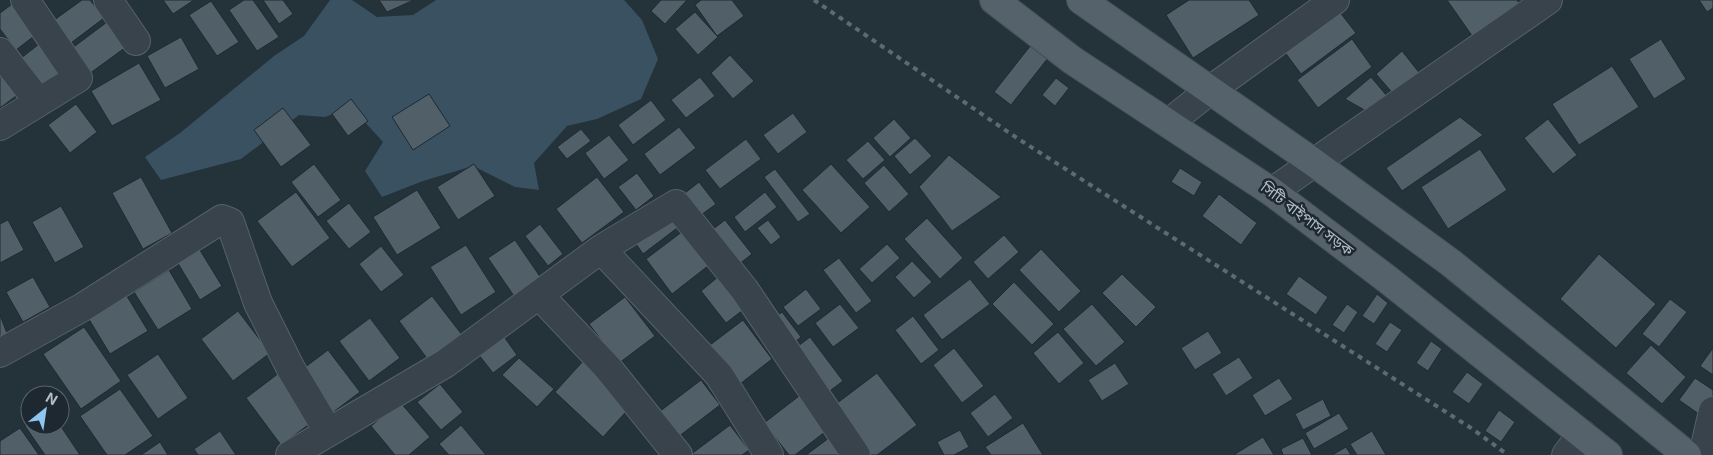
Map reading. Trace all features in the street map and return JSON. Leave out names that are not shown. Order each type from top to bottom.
[{"type":"main road","name":"সিটি বাইপাস সড়ক","points":[[994,0],[1072,60],[1170,122],[1272,192],[1387,279],[1574,445],[1608,455]]},
{"type":"main road","points":[[1091,2],[1210,91],[1313,162],[1451,263],[1686,455]]},
{"type":"street","points":[[0,126],[78,78],[24,0]]},
{"type":"street","points":[[108,0],[136,41]]},
{"type":"street","points":[[1170,122],[1336,0]]},
{"type":"street","points":[[1272,192],[1548,0]]},
{"type":"street","points":[[0,52],[38,102]]},
{"type":"street","points":[[290,455],[446,363],[601,249],[676,204],[744,289],[856,455]]},
{"type":"street","points":[[0,353],[83,307],[222,219],[230,222],[258,303],[290,369],[328,431]]},
{"type":"street","points":[[601,249],[718,375],[769,455]]},
{"type":"street","points":[[539,294],[608,368],[678,455]]},
{"type":"street","points":[[1703,455],[1713,411]]},
{"type":"water","points":[[330,0],[352,0],[377,17],[413,15],[436,0],[624,0],[642,20],[658,59],[641,99],[597,119],[567,126],[534,163],[539,190],[515,187],[473,166],[423,181],[382,197],[365,171],[383,142],[351,107],[325,117],[299,115],[241,159],[161,180],[145,157],[180,133],[274,56],[304,36]]},
{"type":"building","points":[[82,0],[90,0],[104,18],[67,46],[50,23]]},
{"type":"building","points":[[163,0],[194,0],[173,14]]},
{"type":"building","points":[[244,0],[253,0],[279,37],[257,51],[229,10]]},
{"type":"building","points":[[263,0],[283,0],[293,14],[279,24]]},
{"type":"building","points":[[379,0],[414,0],[387,12]]},
{"type":"building","points":[[661,0],[687,0],[665,24],[651,11]]},
{"type":"building","points":[[701,0],[732,0],[744,16],[717,36],[695,5]]},
{"type":"building","points":[[1189,0],[1249,0],[1259,15],[1193,58],[1166,15]]},
{"type":"building","points":[[1447,0],[1517,0],[1522,7],[1475,40]]},
{"type":"building","points":[[1699,0],[1713,0],[1713,8],[1707,12]]},
{"type":"building","points":[[211,1],[239,42],[217,56],[189,15]]},
{"type":"building","points":[[15,2],[38,33],[16,50],[0,29],[0,13]]},
{"type":"building","points":[[1335,6],[1356,33],[1301,74],[1281,47]]},
{"type":"building","points":[[695,12],[718,37],[698,55],[675,29]]},
{"type":"building","points":[[107,22],[126,47],[89,74],[71,49]]},
{"type":"building","points":[[181,37],[199,69],[165,88],[147,56]]},
{"type":"building","points":[[1352,39],[1372,67],[1318,108],[1297,80]]},
{"type":"building","points":[[1661,39],[1686,79],[1654,99],[1629,59]]},
{"type":"building","points":[[43,41],[64,70],[37,90],[16,62]]},
{"type":"building","points":[[1031,45],[1048,58],[1011,105],[994,92]]},
{"type":"building","points":[[1402,51],[1421,75],[1396,97],[1376,74]]},
{"type":"building","points":[[730,55],[754,81],[733,99],[711,73]]},
{"type":"building","points":[[139,63],[161,100],[112,126],[91,91]]},
{"type":"building","points":[[1612,66],[1639,107],[1579,145],[1552,104]]},
{"type":"building","points":[[0,67],[20,93],[0,108]]},
{"type":"building","points":[[700,77],[715,96],[686,118],[671,100]]},
{"type":"building","points":[[1371,77],[1392,102],[1375,116],[1345,99]]},
{"type":"building","points":[[1056,78],[1069,88],[1055,106],[1042,95]]},
{"type":"building","points":[[429,94],[450,126],[413,150],[392,117]]},
{"type":"building","points":[[351,99],[368,121],[348,136],[332,114]]},
{"type":"building","points":[[651,100],[666,120],[633,145],[618,125]]},
{"type":"building","points":[[76,104],[97,132],[70,153],[48,125]]},
{"type":"building","points":[[283,108],[311,145],[281,167],[254,130]]},
{"type":"building","points":[[793,113],[807,132],[778,154],[763,135]]},
{"type":"building","points":[[1460,117],[1483,135],[1402,191],[1386,168]]},
{"type":"building","points":[[894,119],[911,138],[890,157],[873,138]]},
{"type":"building","points":[[1548,119],[1577,155],[1553,174],[1524,138]]},
{"type":"building","points":[[679,127],[696,148],[660,175],[644,154]]},
{"type":"building","points":[[581,129],[591,141],[567,159],[557,147]]},
{"type":"building","points":[[609,135],[629,160],[604,179],[585,153]]},
{"type":"building","points":[[915,138],[932,156],[910,175],[894,156]]},
{"type":"building","points":[[746,139],[761,159],[720,189],[705,170]]},
{"type":"building","points":[[868,141],[885,160],[863,179],[846,160]]},
{"type":"building","points":[[1480,149],[1507,190],[1448,229],[1421,187]]},
{"type":"building","points":[[949,155],[1001,197],[952,231],[919,187]]},
{"type":"building","points":[[314,164],[341,200],[318,217],[291,182]]},
{"type":"building","points":[[474,164],[495,196],[458,220],[437,187]]},
{"type":"building","points":[[831,164],[870,207],[841,233],[802,190]]},
{"type":"building","points":[[884,165],[909,194],[889,212],[864,183]]},
{"type":"building","points":[[1180,168],[1202,182],[1194,196],[1171,182]]},
{"type":"building","points":[[775,169],[810,214],[798,222],[764,177]]},
{"type":"building","points":[[637,173],[654,196],[636,210],[618,187]]},
{"type":"building","points":[[141,177],[172,233],[143,249],[112,193]]},
{"type":"building","points":[[597,177],[624,212],[582,243],[556,209]]},
{"type":"building","points":[[699,182],[716,204],[697,218],[680,197]]},
{"type":"building","points":[[417,190],[441,228],[397,255],[373,217]]},
{"type":"building","points":[[296,192],[330,238],[292,267],[257,221]]},
{"type":"building","points":[[765,192],[777,207],[745,232],[734,217]]},
{"type":"building","points":[[1219,194],[1257,223],[1241,245],[1202,216]]},
{"type":"building","points":[[349,203],[371,232],[349,249],[326,221]]},
{"type":"building","points":[[61,206],[84,247],[55,263],[32,222]]},
{"type":"building","points":[[669,210],[681,225],[643,254],[632,238]]},
{"type":"building","points":[[927,218],[963,258],[940,279],[904,239]]},
{"type":"building","points":[[8,220],[24,250],[0,263],[0,224]]},
{"type":"building","points":[[725,220],[752,254],[734,268],[708,233]]},
{"type":"building","points":[[768,220],[781,237],[771,245],[757,228]]},
{"type":"building","points":[[540,224],[563,254],[548,266],[525,236]]},
{"type":"building","points":[[687,228],[713,262],[672,294],[646,259]]},
{"type":"building","points":[[1004,235],[1019,252],[988,279],[973,262]]},
{"type":"building","points":[[515,240],[543,281],[516,299],[488,258]]},
{"type":"building","points":[[887,244],[900,258],[872,283],[859,269]]},
{"type":"building","points":[[466,245],[496,292],[461,315],[430,267]]},
{"type":"building","points":[[381,246],[404,275],[381,292],[359,264]]},
{"type":"building","points":[[198,247],[222,286],[200,300],[176,260]]},
{"type":"building","points":[[1041,249],[1081,291],[1059,312],[1019,270]]},
{"type":"building","points":[[1599,254],[1656,304],[1616,348],[1560,299]]},
{"type":"building","points":[[839,258],[872,301],[856,313],[823,270]]},
{"type":"building","points":[[912,261],[932,282],[914,298],[895,277]]},
{"type":"building","points":[[169,270],[192,309],[158,330],[134,292]]},
{"type":"building","points":[[1122,274],[1156,307],[1136,327],[1102,293]]},
{"type":"building","points":[[1299,276],[1328,297],[1316,315],[1286,294]]},
{"type":"building","points":[[33,277],[50,307],[23,322],[6,292]]},
{"type":"building","points":[[718,277],[743,310],[726,323],[701,291]]},
{"type":"building","points":[[970,279],[990,304],[942,340],[923,315]]},
{"type":"building","points":[[1014,282],[1054,324],[1032,345],[992,304]]},
{"type":"building","points":[[122,288],[148,331],[110,354],[84,311]]},
{"type":"building","points":[[806,289],[821,309],[798,326],[783,307]]},
{"type":"building","points":[[1377,294],[1388,303],[1374,324],[1362,316]]},
{"type":"building","points":[[432,296],[466,340],[432,365],[399,321]]},
{"type":"building","points":[[625,297],[655,336],[619,363],[589,324]]},
{"type":"building","points":[[1670,299],[1687,312],[1659,347],[1642,334]]},
{"type":"building","points":[[840,304],[859,328],[833,347],[815,323]]},
{"type":"building","points":[[1092,304],[1125,342],[1096,366],[1063,329]]},
{"type":"building","points":[[1347,304],[1358,312],[1344,333],[1332,325]]},
{"type":"building","points":[[238,311],[270,353],[233,381],[201,339]]},
{"type":"building","points":[[782,312],[801,337],[789,347],[769,322]]},
{"type":"building","points":[[0,315],[10,341],[0,345]]},
{"type":"building","points":[[913,316],[939,350],[921,364],[895,330]]},
{"type":"building","points":[[370,318],[400,358],[369,381],[339,341]]},
{"type":"building","points":[[743,320],[772,359],[740,384],[710,345]]},
{"type":"building","points":[[1390,322],[1402,330],[1387,352],[1375,344]]},
{"type":"building","points":[[84,327],[121,381],[81,409],[70,393],[70,385],[64,385],[43,354]]},
{"type":"building","points":[[500,331],[517,355],[493,373],[475,350]]},
{"type":"building","points":[[1208,331],[1222,353],[1195,370],[1181,348]]},
{"type":"building","points":[[1058,332],[1084,363],[1059,384],[1033,353]]},
{"type":"building","points":[[810,337],[843,381],[823,396],[789,353]]},
{"type":"building","points":[[1431,341],[1442,349],[1428,371],[1416,363]]},
{"type":"building","points":[[1651,345],[1686,377],[1662,404],[1626,373]]},
{"type":"building","points":[[954,348],[984,386],[962,403],[933,365]]},
{"type":"building","points":[[1713,348],[1713,375],[1700,366]]},
{"type":"building","points":[[328,350],[360,392],[332,413],[300,371]]},
{"type":"building","points":[[158,354],[188,398],[158,419],[127,375]]},
{"type":"building","points":[[1239,357],[1253,378],[1226,396],[1212,374]]},
{"type":"building","points":[[519,358],[554,389],[537,407],[502,375]]},
{"type":"building","points":[[585,359],[634,403],[603,437],[555,392]]},
{"type":"building","points":[[1115,363],[1129,384],[1102,401],[1088,380]]},
{"type":"building","points":[[1467,372],[1483,384],[1469,404],[1452,392]]},
{"type":"building","points":[[279,373],[315,420],[281,445],[246,398]]},
{"type":"building","points":[[877,373],[917,425],[877,455],[869,455],[832,407]]},
{"type":"building","points":[[1279,378],[1293,399],[1265,416],[1252,395]]},
{"type":"building","points":[[1695,378],[1713,390],[1713,424],[1679,400]]},
{"type":"building","points":[[701,380],[720,405],[678,437],[659,412]]},
{"type":"building","points":[[440,384],[463,412],[441,430],[417,402]]},
{"type":"building","points":[[120,389],[153,436],[125,455],[107,455],[80,416]]},
{"type":"building","points":[[803,393],[830,428],[795,455],[789,455],[764,423]]},
{"type":"building","points":[[995,394],[1013,418],[988,437],[970,413]]},
{"type":"building","points":[[1323,399],[1331,416],[1303,430],[1295,414]]},
{"type":"building","points":[[400,402],[430,437],[409,455],[395,455],[371,426]]},
{"type":"building","points":[[1499,410],[1515,422],[1501,442],[1485,431]]},
{"type":"building","points":[[1339,413],[1349,429],[1314,449],[1305,433]]},
{"type":"building","points":[[1023,423],[1043,455],[991,455],[985,447]]},
{"type":"building","points":[[461,425],[486,455],[449,455],[439,444]]},
{"type":"building","points":[[730,425],[749,450],[742,455],[690,455]]},
{"type":"building","points":[[20,428],[20,435],[25,435],[39,455],[0,455],[0,441]]},
{"type":"building","points":[[960,430],[969,447],[954,455],[944,455],[937,442]]},
{"type":"building","points":[[220,431],[236,455],[198,455],[194,449]]},
{"type":"building","points":[[1372,431],[1386,455],[1357,455],[1350,444]]},
{"type":"building","points":[[31,435],[67,435],[80,455],[45,455]]},
{"type":"building","points":[[833,435],[848,455],[806,455]]},
{"type":"building","points":[[1263,437],[1274,455],[1235,454]]},
{"type":"building","points":[[1303,438],[1312,455],[1283,455],[1281,449]]},
{"type":"building","points":[[160,442],[168,455],[141,455]]},
{"type":"building","points":[[1346,447],[1351,455],[1332,455]]},
{"type":"railway","points":[[814,0],[1017,138],[1471,428],[1508,455]]}]
